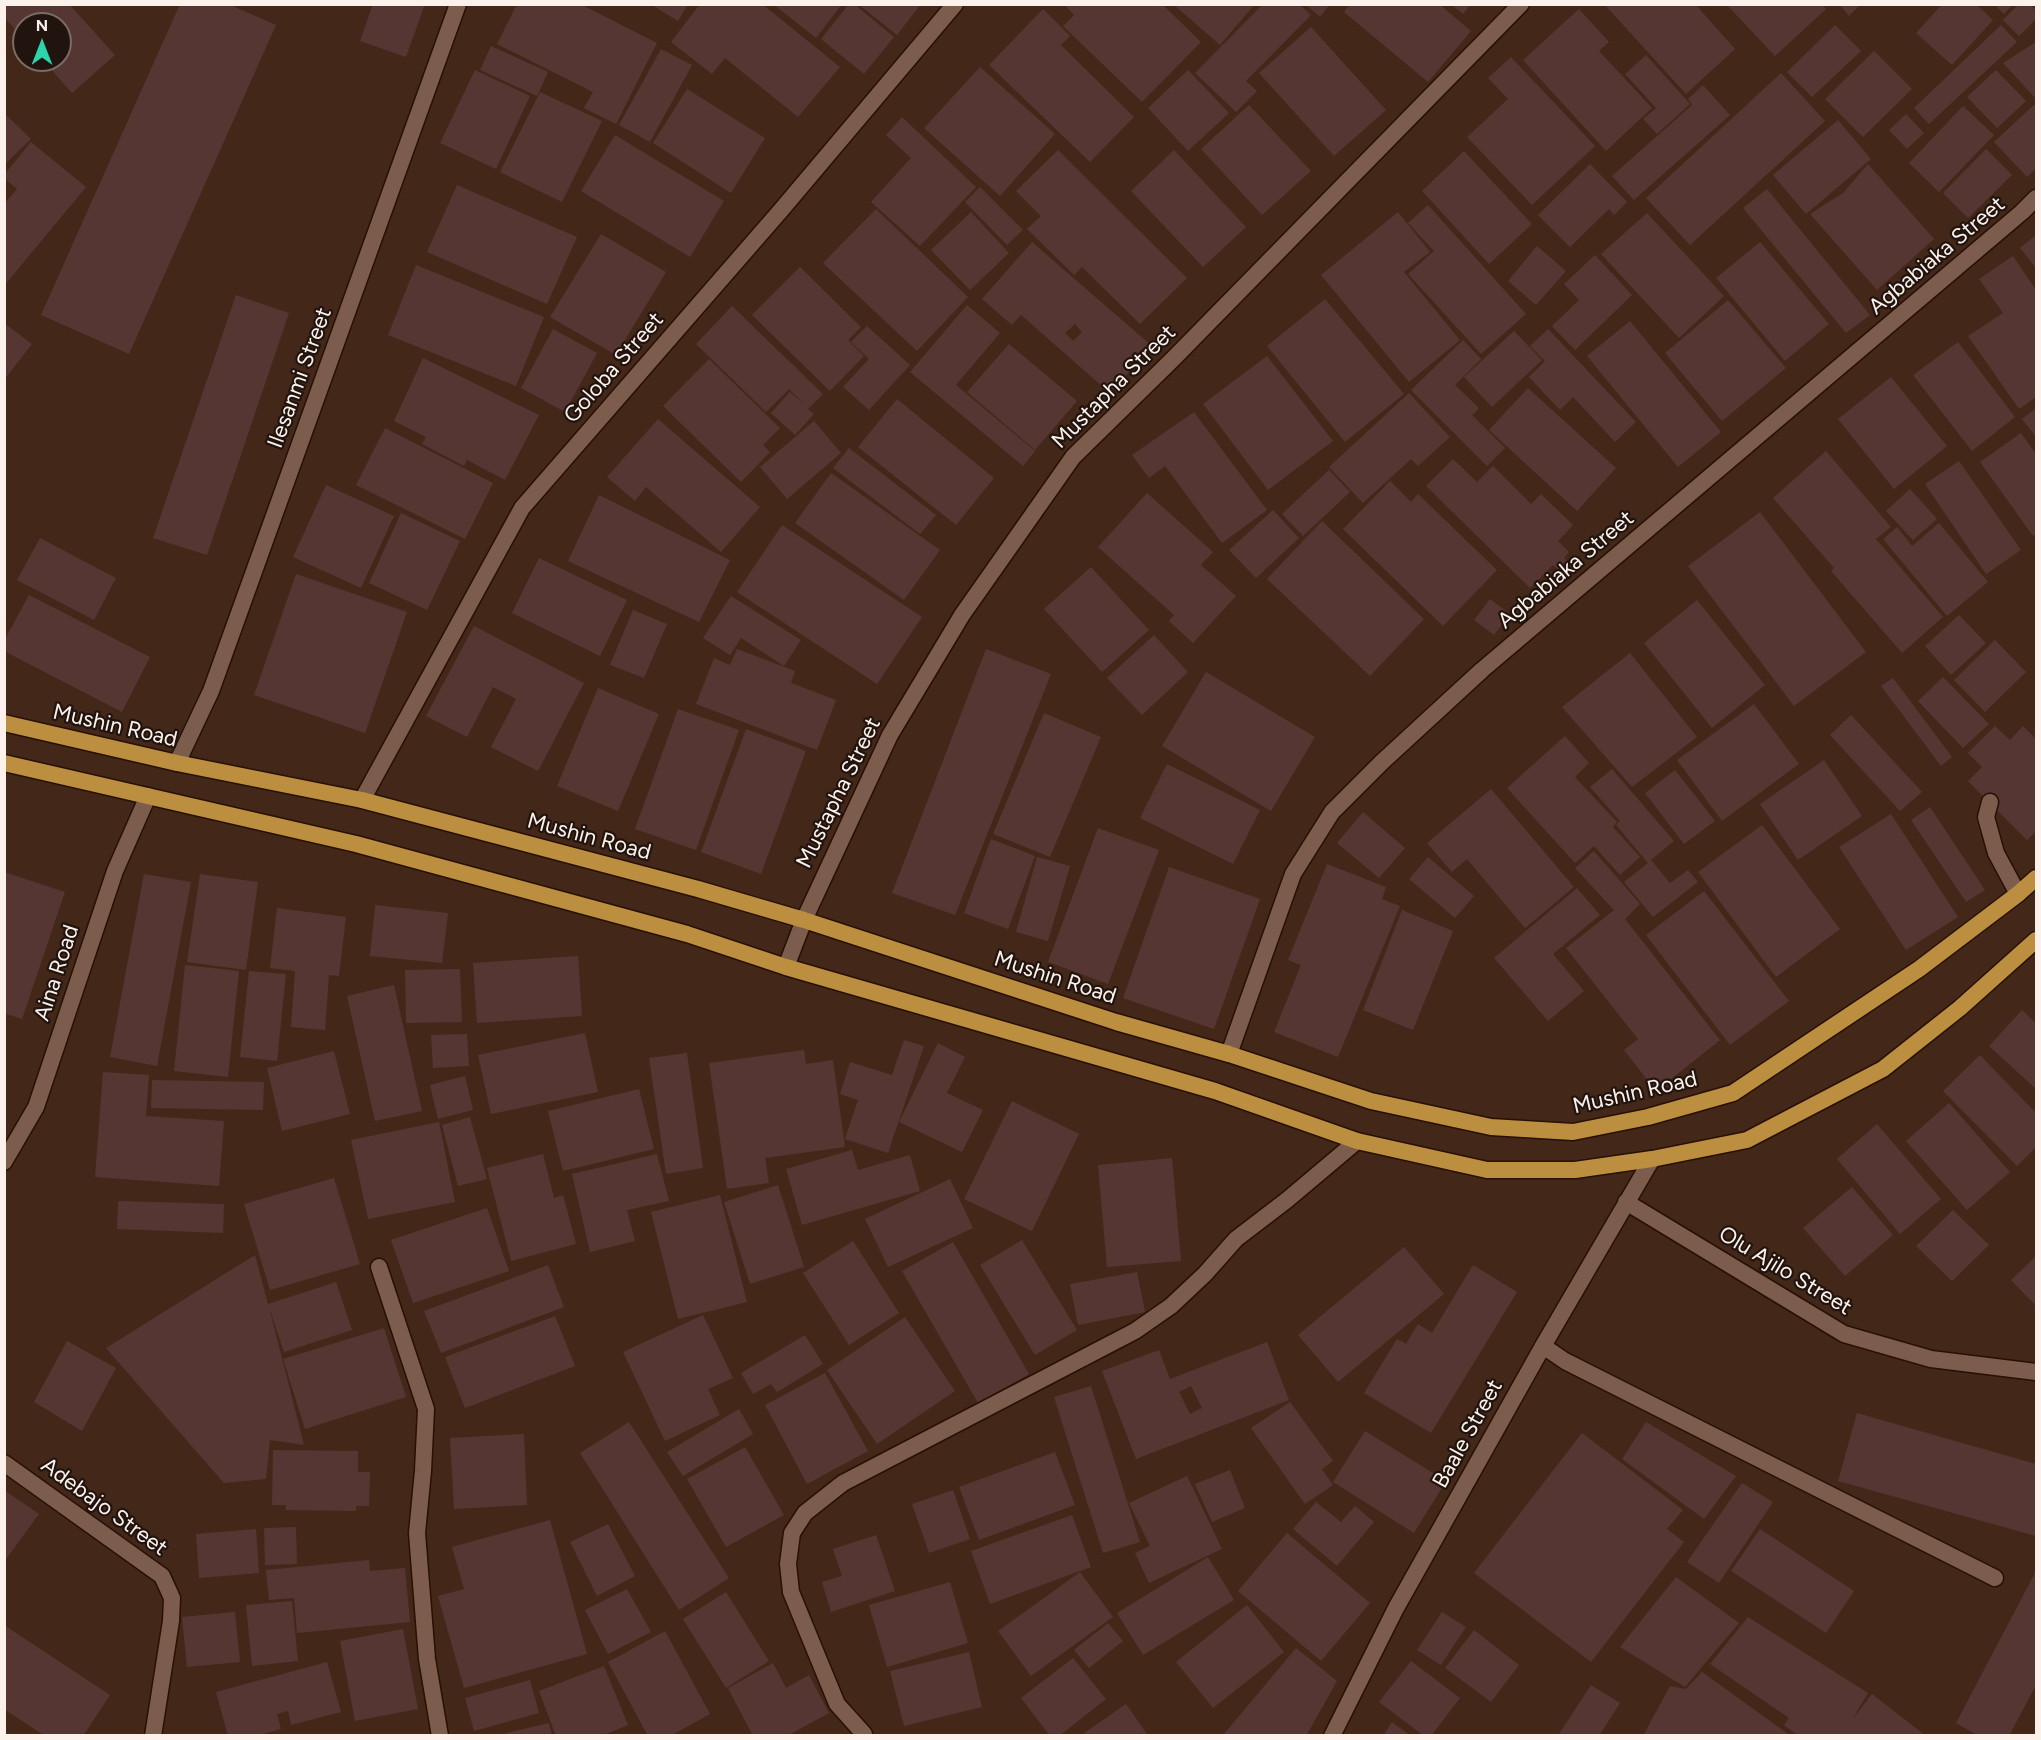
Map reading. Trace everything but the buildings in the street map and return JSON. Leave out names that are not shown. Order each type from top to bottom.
[{"type":"main road","name":"Mushin Road","points":[[4,723],[177,763],[362,800],[698,889],[804,920],[1116,1022],[1229,1054],[1371,1101],[1491,1127],[1573,1132],[1648,1117],[1733,1093],[1919,969],[2037,878]]},
{"type":"main road","points":[[4,763],[367,847],[687,934],[786,967],[1215,1091],[1357,1142],[1487,1170],[1575,1170],[1652,1160],[1748,1140],[1883,1070],[1960,1008],[2037,940]]},
{"type":"street","name":"Ilesanmi Street","points":[[177,763],[215,680],[458,4]]},
{"type":"street","name":"Goloba Street","points":[[362,800],[522,508],[782,209],[955,4]]},
{"type":"street","name":"Mustapha Street","points":[[786,967],[804,920],[890,735],[962,615],[1073,457],[1174,358],[1521,4]]},
{"type":"street","name":"Agbabiaka Street","points":[[1229,1054],[1293,874],[1332,812],[1382,762],[1482,670],[2037,198]]},
{"type":"street","name":"Aina Road","points":[[4,1162],[36,1107],[115,871],[147,796]]},
{"type":"street","points":[[1990,802],[1986,817],[1996,853],[2018,894]]},
{"type":"street","points":[[864,1734],[837,1704],[791,1592],[788,1564],[792,1533],[805,1514],[843,1483],[1135,1331],[1171,1306],[1205,1274],[1236,1239],[1357,1142]]},
{"type":"street","name":"Baale Street","points":[[1332,1736],[1396,1608],[1543,1346],[1652,1160]]},
{"type":"street","name":"Olu Ajilo Street","points":[[1626,1203],[1844,1334],[1930,1359],[2037,1372]]},
{"type":"street","points":[[380,1267],[426,1409],[417,1533],[427,1659],[440,1736]]},
{"type":"street","points":[[1543,1346],[1565,1360],[1995,1578]]},
{"type":"street","name":"Adebajo Street","points":[[4,1463],[162,1576],[172,1598],[171,1621],[153,1736]]}]
